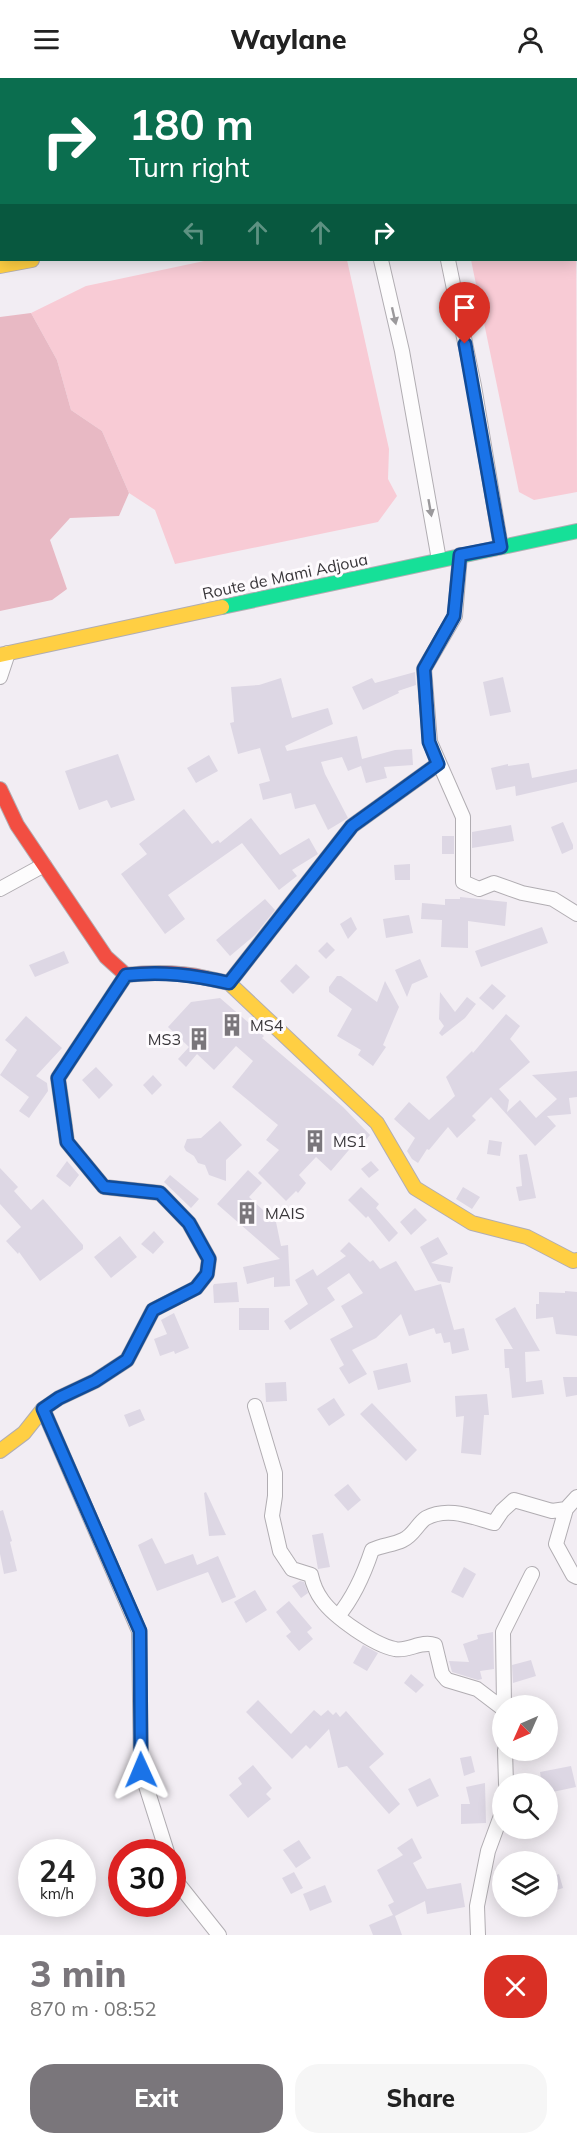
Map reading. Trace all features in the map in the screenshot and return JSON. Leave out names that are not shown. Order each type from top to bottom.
[{"type":"street","points":[[0,266],[27,261]]},
{"type":"street","points":[[381,261],[402,351],[439,560]]},
{"type":"street","points":[[448,261],[474,386],[501,547]]},
{"type":"street","name":"Route de Mami Adjoua","points":[[4,654],[577,531]]},
{"type":"street","points":[[460,555],[454,616],[424,669],[429,742],[463,817],[463,882],[479,888],[494,883],[522,893],[553,899],[577,914]]},
{"type":"street","points":[[0,677],[4,654]]},
{"type":"street","points":[[229,983],[352,826],[438,764]]},
{"type":"street","points":[[0,789],[17,825],[106,957],[126,975],[153,972],[189,974],[229,983],[376,1123],[415,1188],[472,1223],[527,1237],[573,1261],[577,1260]]},
{"type":"street","points":[[0,889],[44,865]]},
{"type":"street","points":[[0,1451],[24,1433],[43,1409],[59,1398],[95,1381],[127,1360],[153,1310],[196,1288],[207,1274],[209,1259],[189,1223],[160,1193],[104,1187],[67,1142],[58,1078],[126,975]]},
{"type":"street","points":[[255,1406],[275,1473],[272,1516],[280,1551],[292,1569],[311,1575],[313,1585],[323,1601],[338,1616],[377,1642],[397,1650],[428,1642],[435,1644],[442,1674],[447,1680],[477,1689],[492,1699]]},
{"type":"street","points":[[43,1409],[140,1631],[141,1770],[163,1839]]},
{"type":"street","points":[[577,1497],[566,1509],[556,1544],[573,1575],[577,1577]]},
{"type":"street","points":[[338,1616],[347,1605],[360,1580],[372,1550],[403,1541],[425,1519],[443,1513],[459,1512],[494,1523],[502,1511],[514,1500],[552,1511],[566,1509]]},
{"type":"street","points":[[503,1695],[503,1632],[532,1574]]},
{"type":"street","points":[[478,1935],[477,1906],[493,1839]]},
{"type":"street","points":[[186,1894],[219,1935]]},
{"type":"shaded area","points":[[204,261],[347,261],[389,449],[388,479],[397,496],[378,522],[175,564],[155,510],[129,493],[102,431],[71,410],[57,360],[31,313],[86,286]]},
{"type":"shaded area","points":[[471,261],[576,261],[577,492],[534,500],[519,492]]},
{"type":"shaded area","points":[[31,313],[57,360],[71,410],[102,431],[129,493],[119,516],[70,518],[50,540],[67,589],[52,600],[0,611],[0,317]]},
{"type":"building","points":[[415,672],[416,685],[398,691],[399,693],[363,710],[352,687],[372,678],[375,683]]},
{"type":"building","points":[[503,677],[511,712],[490,716],[483,682]]},
{"type":"building","points":[[281,678],[292,718],[328,708],[333,724],[285,746],[287,751],[357,736],[362,759],[395,750],[412,749],[413,765],[384,767],[387,778],[366,783],[361,766],[348,771],[342,757],[321,762],[348,818],[328,830],[315,804],[295,809],[291,793],[263,800],[259,784],[270,781],[260,748],[238,754],[230,723],[234,722],[231,687],[259,685]]},
{"type":"building","points":[[118,754],[135,800],[111,808],[107,800],[79,810],[65,771]]},
{"type":"building","points":[[209,755],[218,771],[196,783],[187,768]]},
{"type":"building","points":[[529,763],[532,778],[577,769],[577,782],[516,796],[515,786],[496,790],[491,768]]},
{"type":"building","points":[[184,809],[212,844],[218,840],[220,843],[251,818],[280,855],[309,838],[318,854],[292,870],[297,876],[279,890],[242,843],[168,895],[185,919],[165,934],[121,874],[147,854],[139,844]]},
{"type":"building","points":[[563,822],[573,849],[562,854],[551,827]]},
{"type":"building","points":[[511,825],[514,841],[472,848],[472,832]]},
{"type":"building","points":[[442,836],[454,836],[454,854],[442,854]]},
{"type":"building","points":[[410,864],[410,880],[395,880],[394,865]]},
{"type":"building","points":[[460,897],[507,902],[505,926],[468,921],[468,948],[441,947],[442,920],[421,919],[422,903],[445,905],[445,899],[460,899]]},
{"type":"building","points":[[265,899],[275,910],[255,935],[230,956],[216,940]]},
{"type":"building","points":[[409,915],[413,933],[386,938],[383,919]]},
{"type":"building","points":[[351,917],[357,929],[348,939],[340,924]]},
{"type":"building","points":[[542,927],[548,943],[481,967],[475,951]]},
{"type":"building","points":[[327,942],[335,950],[326,959],[318,951]]},
{"type":"building","points":[[64,951],[69,963],[35,977],[29,965]]},
{"type":"building","points":[[420,959],[428,977],[412,984],[407,997],[395,970]]},
{"type":"building","points":[[296,964],[310,977],[293,994],[280,981]]},
{"type":"building","points":[[337,976],[341,976],[377,1002],[385,981],[399,1007],[383,1045],[386,1047],[373,1066],[358,1055],[361,1050],[337,1036],[352,1009],[329,992],[329,987]]},
{"type":"building","points":[[492,984],[506,996],[493,1010],[479,998]]},
{"type":"building","points":[[440,992],[455,1012],[467,997],[476,1004],[465,1018],[442,1036],[439,1033],[444,1026],[439,1019]]},
{"type":"building","points":[[220,998],[264,1036],[262,1038],[343,1107],[370,1135],[359,1148],[354,1144],[331,1171],[316,1157],[299,1175],[306,1183],[298,1193],[296,1191],[286,1201],[258,1173],[279,1150],[266,1140],[278,1125],[232,1087],[253,1061],[236,1046],[214,1070],[197,1054],[186,1067],[178,1059],[189,1047],[168,1027],[191,1002]]},
{"type":"building","points":[[506,1014],[520,1026],[510,1039],[530,1062],[499,1089],[509,1100],[507,1112],[520,1100],[536,1118],[557,1099],[532,1075],[577,1071],[577,1097],[569,1098],[571,1114],[547,1116],[556,1126],[535,1146],[491,1097],[472,1116],[476,1120],[457,1138],[448,1127],[429,1150],[427,1149],[418,1163],[407,1151],[415,1138],[394,1119],[409,1102],[429,1120],[455,1096],[446,1077],[472,1051],[473,1053]]},
{"type":"building","points":[[26,1016],[62,1048],[36,1076],[47,1083],[48,1091],[29,1118],[19,1111],[29,1097],[0,1075],[17,1050],[5,1040]]},
{"type":"building","points":[[96,1067],[113,1085],[99,1099],[82,1080]]},
{"type":"building","points":[[153,1075],[162,1085],[152,1095],[143,1085]]},
{"type":"building","points":[[220,1121],[242,1145],[226,1160],[226,1181],[209,1175],[205,1165],[198,1163],[184,1147],[187,1139],[201,1138]]},
{"type":"building","points":[[489,1140],[502,1142],[500,1156],[487,1154]]},
{"type":"building","points":[[527,1154],[536,1198],[519,1201],[516,1187],[522,1186],[519,1155]]},
{"type":"building","points":[[67,1161],[79,1175],[70,1187],[56,1176]]},
{"type":"building","points":[[371,1161],[379,1170],[369,1178],[361,1169]]},
{"type":"building","points":[[0,1168],[18,1187],[14,1191],[31,1210],[43,1199],[83,1245],[83,1249],[40,1281],[19,1252],[18,1254],[6,1241],[21,1227],[0,1204]]},
{"type":"building","points":[[248,1170],[262,1183],[249,1197],[276,1222],[281,1246],[288,1245],[290,1286],[274,1287],[274,1277],[247,1284],[243,1267],[280,1259],[217,1204]]},
{"type":"building","points":[[170,1175],[199,1199],[191,1208],[164,1182]]},
{"type":"building","points":[[361,1187],[379,1204],[376,1208],[398,1233],[389,1242],[368,1216],[366,1218],[348,1200]]},
{"type":"building","points":[[463,1187],[480,1197],[472,1209],[456,1199]]},
{"type":"building","points":[[415,1208],[427,1220],[411,1235],[400,1222]]},
{"type":"building","points":[[154,1231],[164,1242],[153,1254],[141,1244]]},
{"type":"building","points":[[120,1236],[137,1257],[111,1278],[94,1257]]},
{"type":"building","points":[[438,1237],[448,1254],[431,1263],[453,1267],[450,1283],[438,1281],[420,1247]]},
{"type":"building","points":[[349,1242],[370,1262],[373,1260],[380,1269],[396,1261],[415,1291],[441,1284],[454,1330],[464,1328],[469,1350],[452,1354],[450,1342],[444,1343],[441,1333],[436,1334],[434,1328],[409,1336],[401,1314],[376,1338],[352,1350],[367,1374],[349,1384],[339,1368],[344,1365],[330,1339],[353,1327],[341,1306],[363,1293],[349,1273],[327,1288],[335,1300],[290,1330],[284,1321],[308,1304],[295,1280],[313,1269],[317,1276],[346,1256],[340,1251]]},
{"type":"building","points":[[237,1282],[239,1302],[214,1303],[214,1284]]},
{"type":"building","points":[[565,1291],[577,1292],[577,1336],[556,1334],[553,1317],[536,1319],[539,1292],[565,1293]]},
{"type":"building","points":[[515,1307],[540,1351],[525,1352],[526,1382],[542,1380],[544,1394],[512,1398],[509,1368],[505,1368],[504,1349],[513,1349],[495,1319]]},
{"type":"building","points":[[239,1308],[269,1308],[269,1330],[239,1330]]},
{"type":"building","points":[[174,1313],[189,1348],[175,1354],[174,1351],[160,1356],[154,1339],[167,1334],[161,1320]]},
{"type":"building","points":[[407,1363],[411,1382],[378,1390],[373,1371]]},
{"type":"building","points":[[563,1377],[577,1377],[577,1395],[566,1397]]},
{"type":"building","points":[[286,1382],[287,1401],[266,1402],[265,1383]]},
{"type":"building","points":[[487,1394],[489,1415],[484,1415],[481,1455],[461,1453],[464,1416],[456,1417],[455,1396]]},
{"type":"building","points":[[334,1398],[345,1415],[329,1426],[317,1409]]},
{"type":"building","points":[[372,1403],[417,1450],[406,1461],[360,1414]]},
{"type":"building","points":[[140,1409],[145,1420],[129,1427],[124,1415]]},
{"type":"building","points":[[348,1484],[361,1500],[348,1511],[334,1495]]},
{"type":"building","points":[[206,1492],[226,1535],[209,1536],[204,1493]]},
{"type":"building","points":[[3,1510],[12,1541],[10,1542],[17,1571],[4,1574],[0,1554],[0,1511]]},
{"type":"building","points":[[323,1533],[330,1567],[318,1569],[312,1535]]},
{"type":"building","points":[[152,1538],[165,1564],[193,1554],[197,1565],[218,1556],[236,1597],[222,1603],[208,1572],[157,1591],[138,1545]]},
{"type":"building","points":[[464,1567],[476,1574],[463,1598],[451,1592]]},
{"type":"building","points":[[300,1581],[304,1582],[308,1593],[301,1598],[292,1586]]},
{"type":"building","points":[[255,1590],[267,1610],[246,1623],[234,1602]]},
{"type":"building","points":[[289,1601],[312,1628],[307,1632],[313,1639],[299,1651],[286,1636],[291,1632],[276,1612]]},
{"type":"building","points":[[493,1632],[494,1669],[480,1671],[482,1679],[478,1680],[452,1672],[449,1661],[469,1662],[463,1644],[478,1639],[477,1635]]},
{"type":"building","points":[[363,1645],[378,1653],[367,1671],[353,1663]]},
{"type":"building","points":[[531,1660],[536,1676],[513,1683],[512,1665]]},
{"type":"building","points":[[411,1674],[424,1685],[416,1693],[404,1683]]},
{"type":"building","points":[[258,1700],[291,1734],[314,1710],[321,1716],[328,1710],[333,1715],[336,1712],[340,1717],[346,1711],[384,1754],[369,1767],[400,1804],[389,1814],[347,1766],[338,1768],[329,1729],[310,1749],[306,1745],[292,1759],[246,1712]]},
{"type":"building","points":[[471,1756],[475,1772],[464,1776],[460,1758]]},
{"type":"building","points":[[253,1765],[272,1788],[266,1794],[271,1799],[248,1818],[229,1795],[242,1784],[238,1778]]},
{"type":"building","points":[[571,1766],[576,1787],[558,1791],[558,1773],[540,1772]]},
{"type":"building","points":[[430,1778],[439,1796],[417,1807],[408,1789]]},
{"type":"building","points":[[485,1783],[486,1823],[461,1824],[461,1804],[470,1804],[466,1787]]},
{"type":"building","points":[[412,1838],[422,1858],[413,1863],[427,1889],[461,1883],[465,1907],[427,1914],[425,1901],[395,1916],[402,1935],[373,1935],[369,1925],[393,1915],[388,1905],[394,1902],[377,1870],[403,1855],[397,1848]]},
{"type":"building","points":[[299,1840],[311,1858],[296,1868],[283,1850]]},
{"type":"building","points":[[294,1872],[303,1888],[291,1894],[282,1878]]},
{"type":"building","points":[[558,1874],[563,1888],[558,1890]]},
{"type":"building","points":[[325,1885],[332,1902],[310,1911],[303,1894]]},
{"type":"traffic: fast","points":[[222,607],[577,531]]},
{"type":"traffic: fast","points":[[65,1127],[58,1078],[126,975]]},
{"type":"traffic: slow","points":[[0,266],[27,261]]},
{"type":"traffic: slow","points":[[0,655],[222,607]]},
{"type":"traffic: slow","points":[[206,978],[229,983],[377,1123],[415,1188],[472,1223],[527,1237],[573,1261],[577,1260]]},
{"type":"traffic: slow","points":[[0,1451],[24,1433],[43,1409],[59,1398],[95,1381],[127,1360],[153,1310],[196,1288],[207,1274],[209,1259],[189,1223],[160,1193],[104,1187],[67,1142],[65,1127]]},
{"type":"traffic: jam","points":[[0,789],[17,825],[106,957],[126,975],[166,973],[206,978]]},
{"type":"place","name":"MS4","points":[[232,1025]]},
{"type":"place","name":"MS3","points":[[199,1039]]},
{"type":"place","name":"MS1","points":[[315,1141]]},
{"type":"place","name":"MAIS","points":[[247,1213]]},
{"type":"route","points":[[141,1770],[140,1631],[43,1409],[59,1398],[95,1381],[127,1360],[153,1310],[196,1288],[207,1274],[209,1259],[189,1223],[160,1193],[104,1187],[91,1172],[67,1142],[58,1078],[126,975],[153,972],[189,974],[229,983],[352,826],[438,764],[429,742],[424,669],[454,616],[460,555],[501,547],[465,344]]}]
